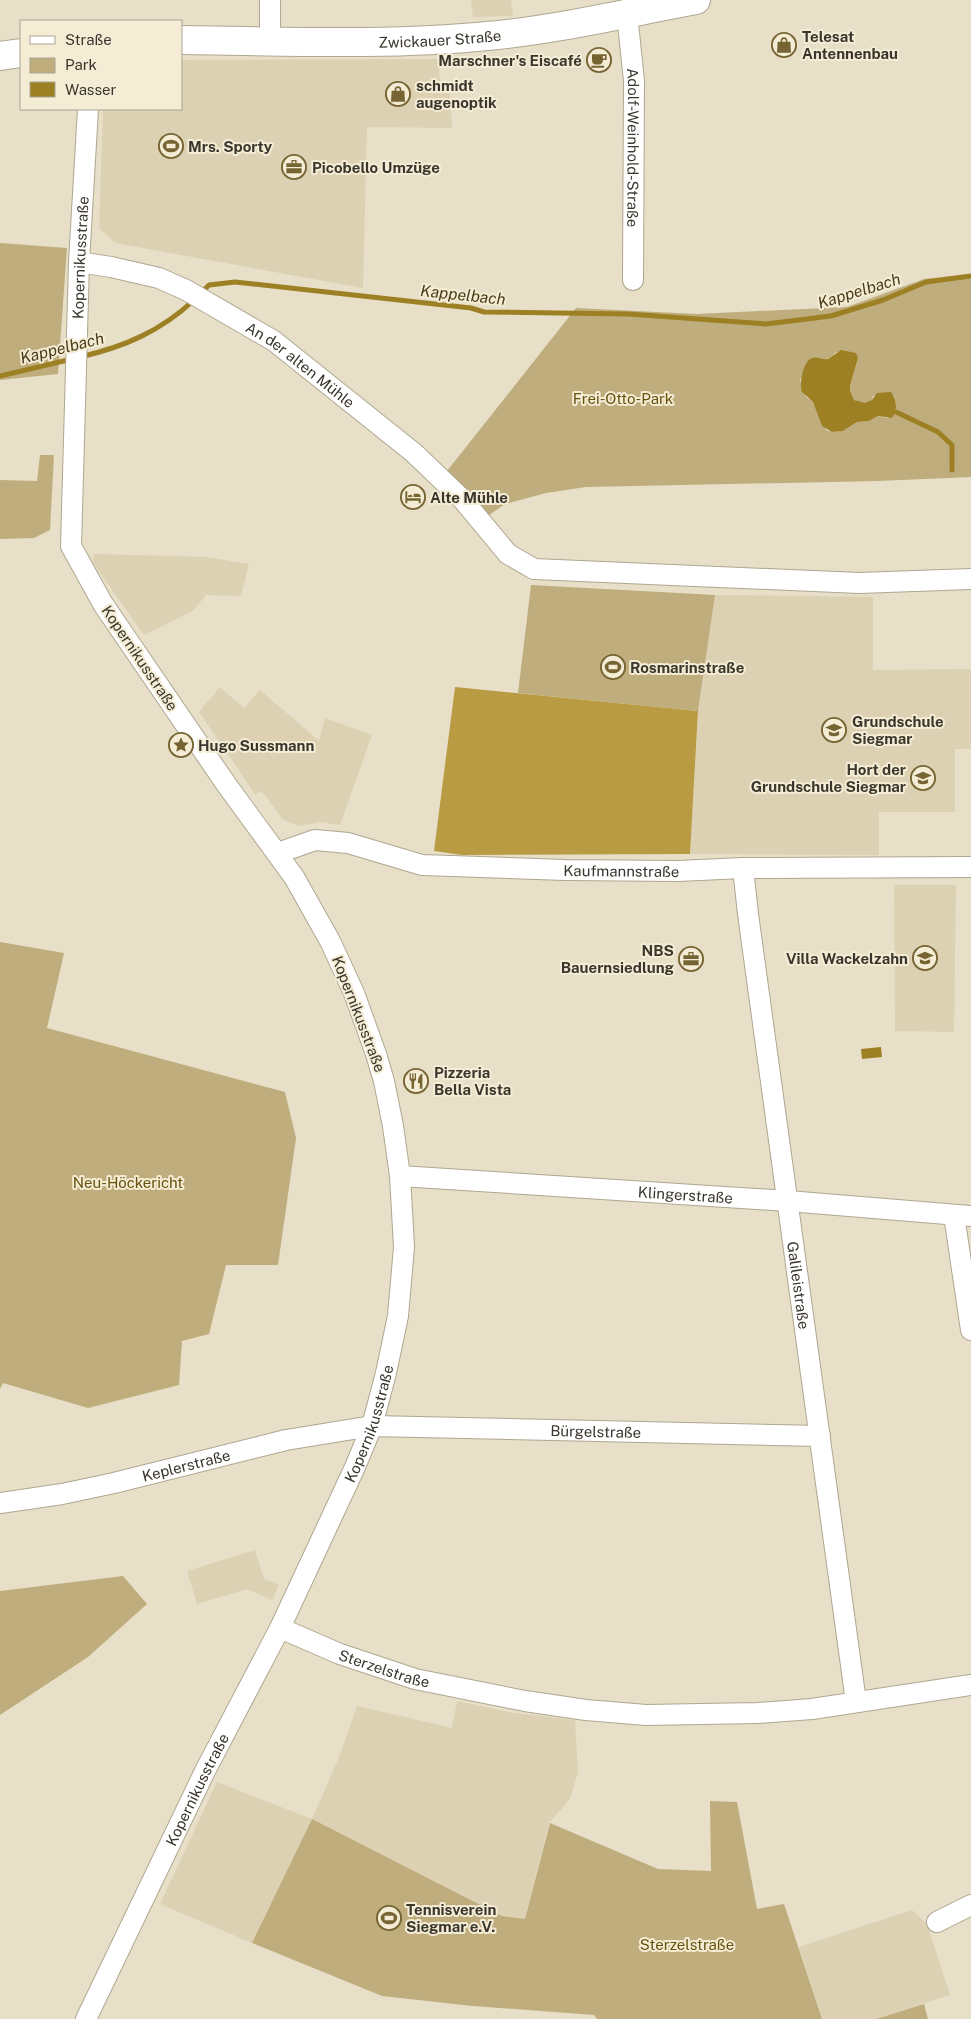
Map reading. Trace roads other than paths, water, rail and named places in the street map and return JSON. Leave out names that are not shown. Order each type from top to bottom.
[{"type":"main road","name":"Zwickauer Straße","points":[[182,40],[419,40],[487,36],[627,14],[696,0]]},
{"type":"main road","points":[[0,56],[20,53]]},
{"type":"street","points":[[270,0],[270,41]]},
{"type":"street","name":"Adolf-Weinhold-Straße","points":[[627,14],[634,81],[633,280]]},
{"type":"street","name":"Kopernikusstraße","points":[[86,2019],[205,1771],[280,1628],[355,1467],[372,1426],[398,1316],[402,1288],[404,1247],[400,1176],[384,1081],[354,993],[330,941],[294,877],[278,853],[226,784],[103,604],[71,546],[79,262],[88,110]]},
{"type":"street","name":"An der alten Mühle","points":[[79,262],[159,278],[186,290],[274,341],[414,452],[486,526],[508,554],[534,569],[859,583],[971,579]]},
{"type":"street","name":"Kaufmannstraße","points":[[278,853],[315,840],[348,843],[422,866],[678,871],[744,868],[971,867]]},
{"type":"street","name":"Galileistraße","points":[[744,868],[749,924],[856,1702]]},
{"type":"street","name":"Klingerstraße","points":[[400,1176],[788,1201],[963,1215]]},
{"type":"street","points":[[963,1215],[971,1330]]},
{"type":"street","name":"Bürgelstraße","points":[[372,1426],[820,1436]]},
{"type":"street","name":"Keplerstraße","points":[[0,1503],[71,1492],[286,1440],[372,1426]]},
{"type":"street","name":"Sterzelstraße","points":[[280,1628],[340,1654],[415,1679],[498,1697],[586,1710],[646,1715],[697,1715],[803,1710],[971,1685]]},
{"type":"street","points":[[937,1922],[971,1905]]},
{"type":"water","points":[[841,350],[856,353],[858,358],[850,386],[854,400],[865,403],[872,400],[877,393],[891,392],[895,398],[896,405],[892,418],[878,416],[869,421],[857,422],[843,431],[832,432],[822,426],[813,402],[802,392],[802,373],[806,363],[812,358],[828,359]]},
{"type":"water","points":[[881,1047],[882,1057],[862,1059],[861,1049]]},
{"type":"waterway","name":"Kappelbach","points":[[200,294],[209,285],[235,282],[471,308],[484,312],[628,314],[766,324],[831,316],[883,300],[926,282],[971,276]]},
{"type":"waterway","name":"Kappelbach","points":[[80,357],[127,343],[168,321],[194,300]]},
{"type":"waterway","name":"Kappelbach","points":[[0,376],[72,359]]},
{"type":"waterway","points":[[896,412],[938,432],[952,445],[952,470]]},
{"type":"place","name":"Telesat Antennenbau","points":[[784,45]]},
{"type":"place","name":"Marschner's Eiscafé","points":[[599,60]]},
{"type":"place","name":"schmidt augenoptik","points":[[398,94]]},
{"type":"place","name":"Mrs. Sporty","points":[[171,146]]},
{"type":"place","name":"Picobello Umzüge","points":[[294,167]]},
{"type":"place","name":"Alte Mühle","points":[[413,497]]},
{"type":"place","name":"Rosmarinstraße","points":[[613,667]]},
{"type":"place","name":"Grundschule Siegmar","points":[[834,730]]},
{"type":"place","name":"Hugo Sussmann","points":[[181,745]]},
{"type":"place","name":"Hort der Grundschule Siegmar","points":[[923,778]]},
{"type":"place","name":"Villa Wackelzahn","points":[[925,958]]},
{"type":"place","name":"NBS Bauernsiedlung","points":[[691,959]]},
{"type":"place","name":"Pizzeria Bella Vista","points":[[416,1081]]},
{"type":"place","name":"Tennisverein Siegmar e.V.","points":[[389,1918]]},
{"type":"park label","name":"Frei-Otto-Park","points":[[623,398]]},
{"type":"park label","name":"Neu-Höckericht","points":[[128,1182]]}]
